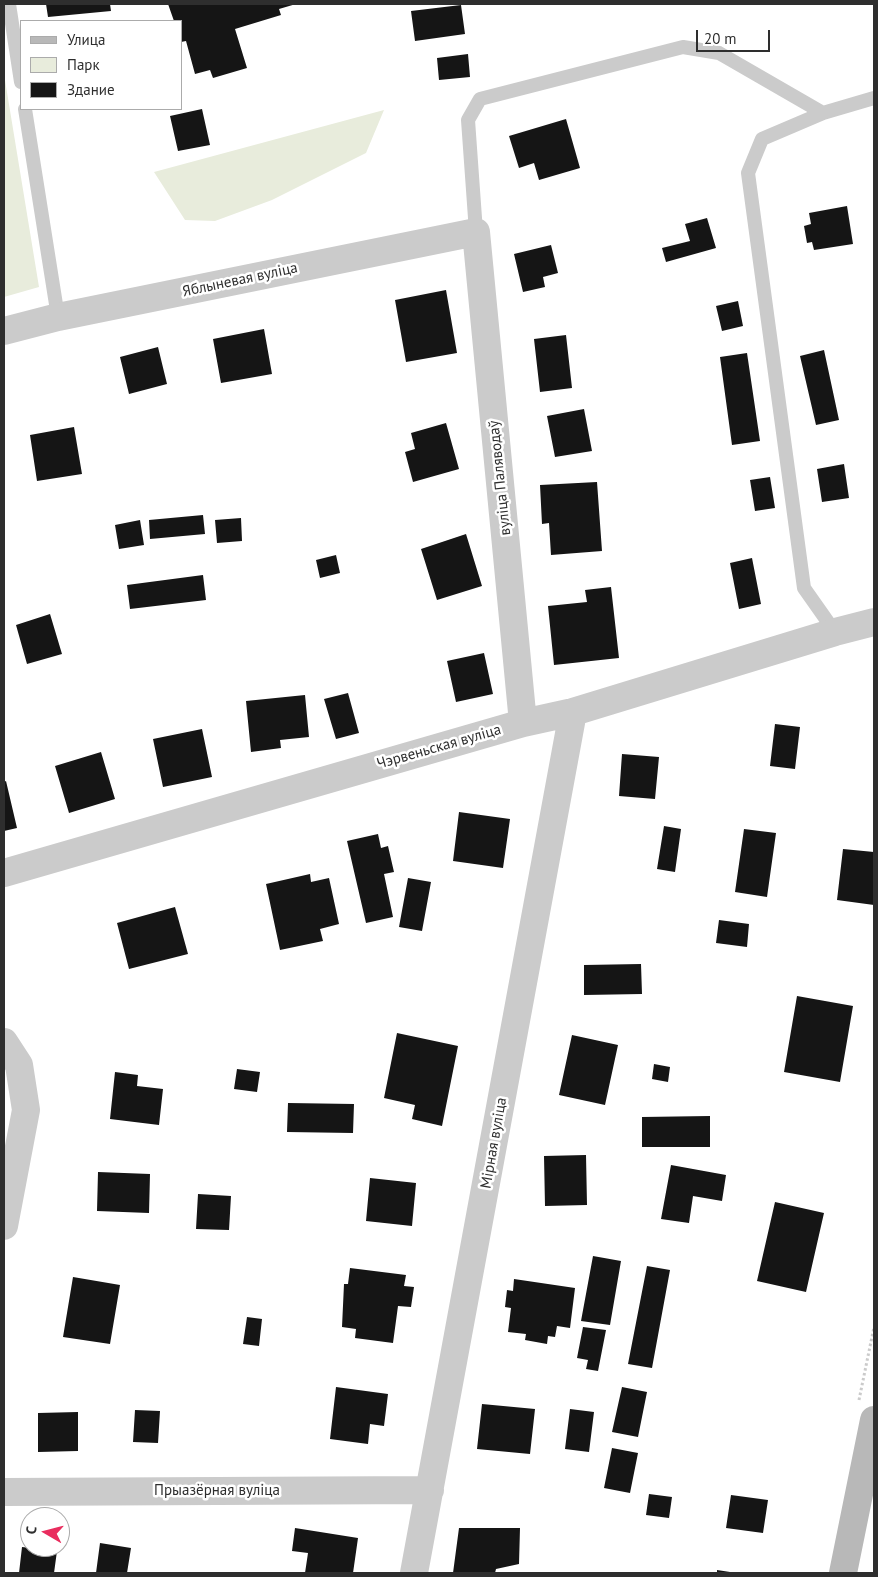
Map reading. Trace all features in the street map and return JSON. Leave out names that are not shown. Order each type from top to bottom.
[{"type":"street","name":"Яблыневая вуліца","points":[[4,330],[58,317],[476,232]]},
{"type":"street","name":"вуліца Паляводаў","points":[[476,232],[523,723]]},
{"type":"street","name":"Чэрвеньская вуліца","points":[[4,873],[523,723],[573,712],[874,622]]},
{"type":"street","name":"Мірная вуліца","points":[[414,1573],[573,712]]},
{"type":"street","points":[[4,1042],[19,1065],[26,1110],[4,1226]]},
{"type":"street","points":[[843,1573],[874,1420]]},
{"type":"street","name":"Прыазёрная вуліца","points":[[4,1492],[430,1490]]},
{"type":"lane","points":[[9,4],[20,76]]},
{"type":"lane","points":[[476,232],[468,120],[480,99],[682,47],[719,53],[823,114]]},
{"type":"lane","points":[[836,632],[804,588],[748,173],[762,139],[823,114],[874,98]]},
{"type":"lane","points":[[26,110],[58,317]]},
{"type":"green space","points":[[4,74],[39,287],[4,297]]},
{"type":"green space","points":[[384,110],[366,153],[272,200],[215,221],[185,220],[154,172]]},
{"type":"building","points":[[46,4],[110,4],[111,11],[48,17]]},
{"type":"building","points":[[168,4],[296,4],[279,9],[281,15],[235,29],[247,68],[213,78],[210,70],[195,74],[186,41],[182,42],[182,20],[174,20]]},
{"type":"building","points":[[461,5],[465,34],[415,41],[411,11]]},
{"type":"building","points":[[468,54],[470,77],[439,80],[437,58]]},
{"type":"building","points":[[202,109],[210,145],[178,151],[170,116]]},
{"type":"building","points":[[566,119],[580,168],[539,180],[534,163],[519,168],[509,136]]},
{"type":"building","points":[[847,206],[853,244],[814,250],[812,242],[807,243],[804,226],[811,224],[809,213]]},
{"type":"building","points":[[707,218],[716,248],[666,262],[662,248],[690,241],[685,224]]},
{"type":"building","points":[[551,245],[558,273],[543,277],[545,287],[523,292],[514,254]]},
{"type":"building","points":[[446,290],[457,353],[406,362],[395,300]]},
{"type":"building","points":[[738,301],[743,326],[722,331],[716,306]]},
{"type":"building","points":[[264,329],[272,374],[221,383],[213,339]]},
{"type":"building","points":[[566,335],[572,388],[540,392],[534,339]]},
{"type":"building","points":[[158,347],[167,384],[129,394],[120,357]]},
{"type":"building","points":[[824,350],[839,420],[816,425],[800,356]]},
{"type":"building","points":[[747,353],[760,441],[732,445],[720,357]]},
{"type":"building","points":[[584,409],[592,451],[555,457],[547,416]]},
{"type":"building","points":[[446,423],[459,469],[413,482],[405,452],[415,449],[411,433]]},
{"type":"building","points":[[74,427],[82,474],[37,481],[30,435]]},
{"type":"building","points":[[844,464],[849,498],[822,502],[817,469]]},
{"type":"building","points":[[770,477],[775,508],[755,511],[750,480]]},
{"type":"building","points":[[597,482],[602,551],[551,555],[549,523],[542,524],[540,485]]},
{"type":"building","points":[[203,515],[205,534],[150,539],[149,520]]},
{"type":"building","points":[[241,518],[242,541],[217,543],[215,520]]},
{"type":"building","points":[[140,520],[144,545],[119,549],[115,525]]},
{"type":"building","points":[[466,534],[482,586],[437,600],[421,549]]},
{"type":"building","points":[[336,555],[340,573],[320,578],[316,560]]},
{"type":"building","points":[[752,558],[761,604],[739,609],[730,563]]},
{"type":"building","points":[[203,575],[206,600],[130,609],[127,585]]},
{"type":"building","points":[[611,587],[619,658],[554,665],[548,606],[587,602],[585,590]]},
{"type":"building","points":[[50,614],[62,654],[27,664],[16,625]]},
{"type":"building","points":[[484,653],[493,694],[456,702],[447,661]]},
{"type":"building","points":[[348,693],[359,733],[336,739],[324,699]]},
{"type":"building","points":[[305,695],[309,737],[280,740],[281,748],[251,752],[246,701]]},
{"type":"building","points":[[775,724],[800,727],[795,769],[770,766]]},
{"type":"building","points":[[202,729],[212,777],[163,787],[153,739]]},
{"type":"building","points":[[101,752],[115,799],[69,813],[55,766]]},
{"type":"building","points":[[622,754],[659,757],[655,799],[619,796]]},
{"type":"building","points":[[6,781],[17,828],[4,831],[4,782]]},
{"type":"building","points":[[459,812],[510,819],[503,868],[453,861]]},
{"type":"building","points":[[664,826],[681,829],[675,872],[657,869]]},
{"type":"building","points":[[744,829],[776,833],[767,897],[735,892]]},
{"type":"building","points":[[378,834],[381,848],[388,846],[394,872],[384,874],[393,917],[366,923],[347,841]]},
{"type":"building","points":[[843,849],[874,852],[874,905],[837,900]]},
{"type":"building","points":[[310,874],[311,882],[329,878],[339,924],[320,929],[323,941],[280,950],[266,884]]},
{"type":"building","points":[[408,878],[431,882],[422,931],[399,927]]},
{"type":"building","points":[[175,907],[188,954],[129,969],[117,923]]},
{"type":"building","points":[[719,920],[749,924],[747,947],[716,943]]},
{"type":"building","points":[[641,964],[642,994],[584,995],[584,965]]},
{"type":"building","points":[[797,996],[853,1006],[840,1082],[784,1072]]},
{"type":"building","points":[[397,1033],[458,1046],[442,1126],[412,1119],[415,1105],[384,1098]]},
{"type":"building","points":[[572,1035],[618,1045],[605,1105],[559,1095]]},
{"type":"building","points":[[654,1064],[670,1067],[668,1082],[652,1079]]},
{"type":"building","points":[[237,1069],[260,1072],[257,1092],[234,1089]]},
{"type":"building","points":[[115,1072],[138,1075],[137,1086],[163,1089],[159,1125],[110,1119]]},
{"type":"building","points":[[288,1103],[354,1104],[353,1133],[287,1132]]},
{"type":"building","points":[[710,1116],[710,1147],[642,1147],[642,1117]]},
{"type":"building","points":[[586,1155],[587,1205],[545,1206],[544,1156]]},
{"type":"building","points":[[671,1165],[726,1175],[722,1201],[693,1196],[689,1223],[661,1219]]},
{"type":"building","points":[[98,1172],[150,1174],[149,1213],[97,1211]]},
{"type":"building","points":[[370,1178],[416,1183],[412,1226],[366,1221]]},
{"type":"building","points":[[198,1194],[231,1196],[229,1230],[196,1229]]},
{"type":"building","points":[[775,1202],[824,1213],[806,1292],[757,1281]]},
{"type":"building","points":[[593,1256],[621,1261],[610,1325],[581,1321]]},
{"type":"building","points":[[647,1266],[670,1270],[652,1368],[628,1364]]},
{"type":"building","points":[[350,1268],[406,1275],[404,1286],[414,1287],[411,1307],[398,1306],[393,1343],[355,1338],[356,1329],[342,1327],[344,1284],[348,1284]]},
{"type":"building","points":[[73,1277],[120,1285],[110,1344],[63,1337]]},
{"type":"building","points":[[514,1279],[575,1288],[570,1328],[557,1326],[555,1337],[548,1336],[547,1344],[525,1340],[526,1334],[508,1332],[511,1308],[505,1307],[507,1290],[513,1291]]},
{"type":"building","points":[[247,1317],[262,1319],[259,1346],[243,1344]]},
{"type":"building","points":[[583,1327],[606,1330],[598,1371],[586,1369],[588,1360],[577,1358]]},
{"type":"building","points":[[336,1387],[388,1394],[384,1426],[370,1424],[368,1444],[330,1439]]},
{"type":"building","points":[[622,1387],[647,1392],[638,1437],[612,1432]]},
{"type":"building","points":[[482,1404],[535,1409],[530,1454],[477,1449]]},
{"type":"building","points":[[570,1409],[594,1412],[589,1452],[565,1449]]},
{"type":"building","points":[[135,1410],[160,1411],[158,1443],[133,1442]]},
{"type":"building","points":[[78,1412],[78,1451],[38,1452],[38,1413]]},
{"type":"building","points":[[612,1448],[638,1453],[630,1493],[604,1488]]},
{"type":"building","points":[[649,1494],[672,1497],[669,1518],[646,1515]]},
{"type":"building","points":[[731,1495],[768,1500],[763,1533],[726,1528]]},
{"type":"building","points":[[295,1528],[358,1538],[353,1573],[305,1573],[308,1553],[292,1551]]},
{"type":"building","points":[[459,1528],[520,1528],[519,1564],[496,1569],[495,1573],[453,1573]]},
{"type":"building","points":[[100,1543],[131,1548],[127,1573],[96,1573]]},
{"type":"building","points":[[21,1557],[56,1557],[54,1573],[19,1573]]},
{"type":"building","points":[[717,1570],[730,1572],[730,1573],[717,1573]]}]
